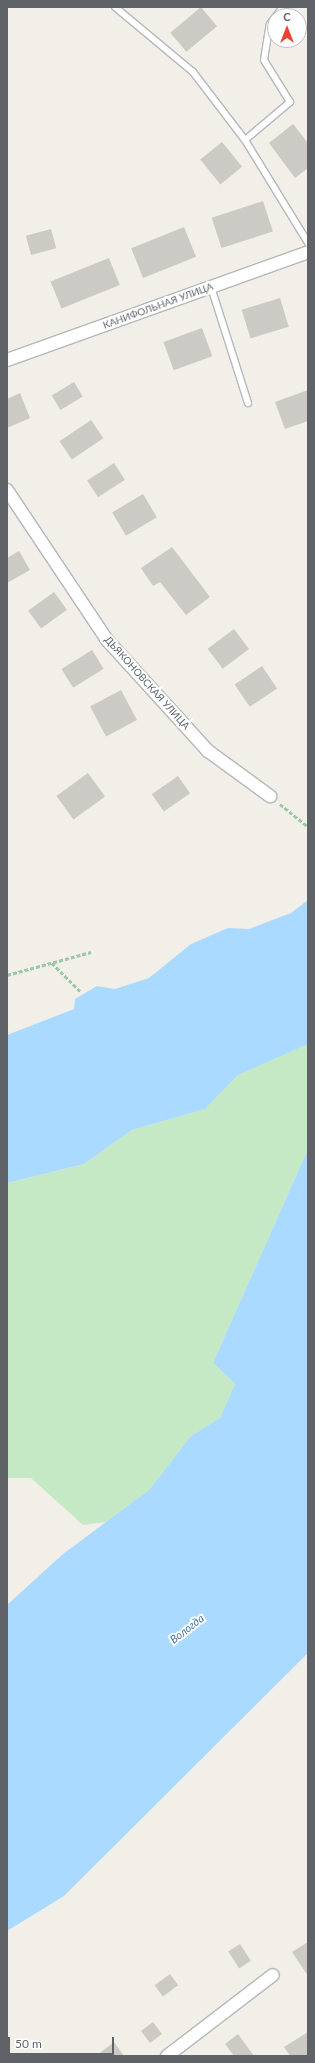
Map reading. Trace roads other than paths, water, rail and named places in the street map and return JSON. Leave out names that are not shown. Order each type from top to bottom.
[{"type":"street","name":"КАНИФОЛЬНАЯ УЛИЦА","points":[[7,360],[308,252]]},
{"type":"street","name":"ДЬЯКОНОВСКАЯ УЛИЦА","points":[[7,490],[107,640],[208,751],[270,796]]},
{"type":"street","points":[[166,2056],[273,1975]]},
{"type":"lane","points":[[115,7],[193,72],[245,140],[308,243]]},
{"type":"lane","points":[[245,140],[290,102],[264,60],[267,42]]},
{"type":"lane","points":[[211,287],[248,403]]},
{"type":"water","points":[[308,900],[308,1044],[238,1075],[205,1109],[132,1130],[84,1164],[7,1183],[7,1035],[74,1009],[75,999],[97,986],[115,989],[149,978],[191,944],[228,928],[249,929],[291,913]]},
{"type":"water","name":"Вологда","points":[[308,1149],[308,1653],[64,1896],[7,1931],[7,1605],[63,1554],[149,1490],[191,1436],[220,1418],[235,1384],[213,1363]]}]
